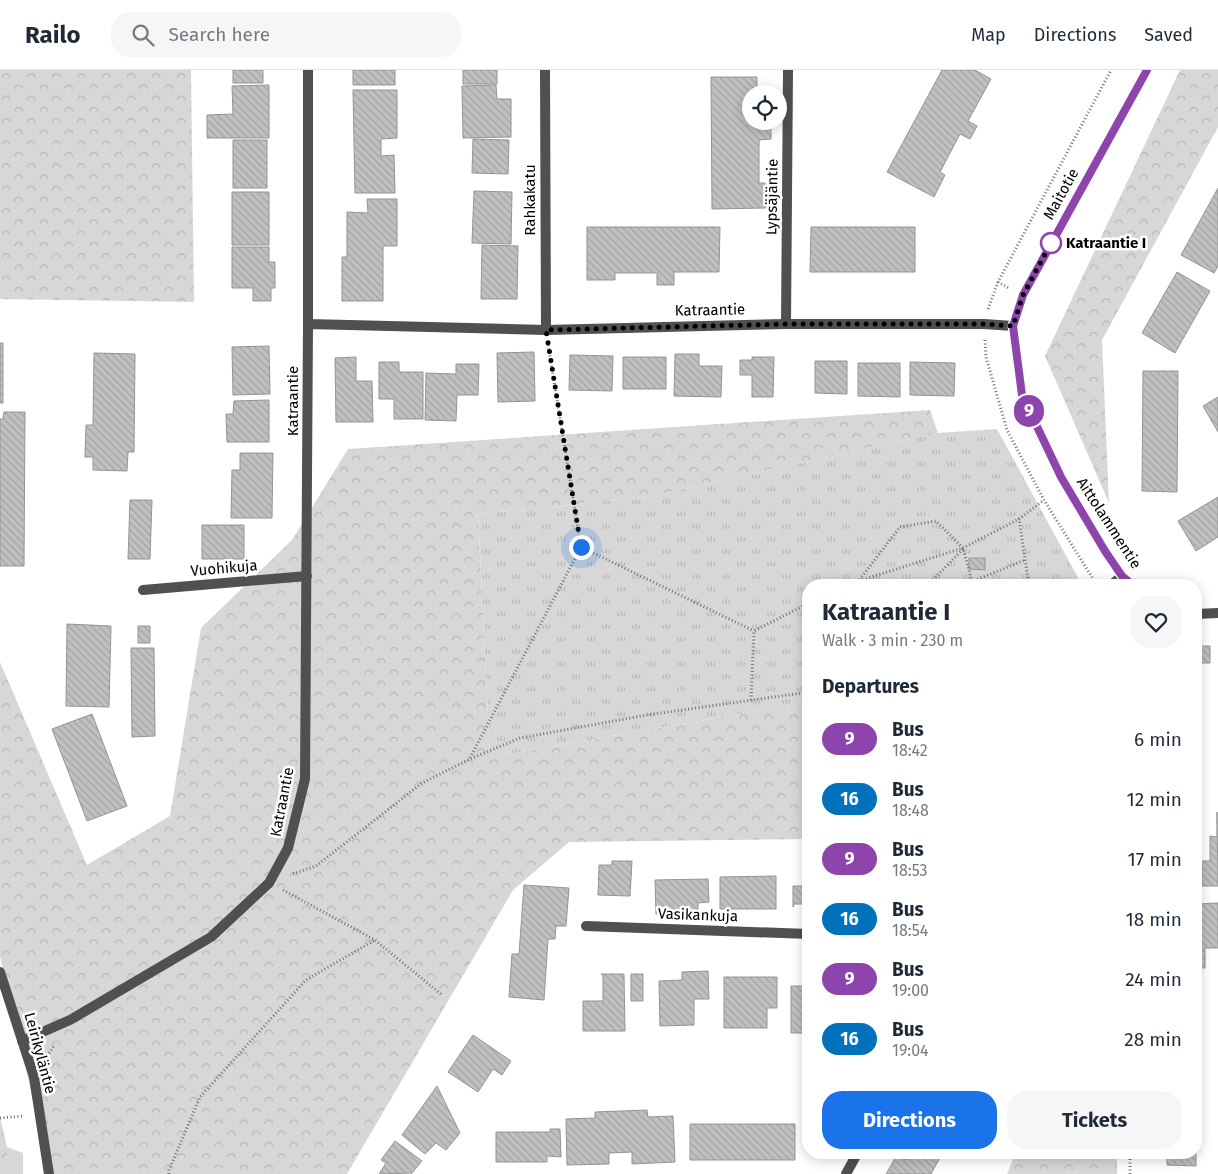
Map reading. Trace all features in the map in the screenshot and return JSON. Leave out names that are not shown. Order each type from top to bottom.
[{"type":"street","points":[[308,70],[308,324]]},
{"type":"street","name":"Rahkakatu","points":[[545,70],[546,330]]},
{"type":"street","name":"Lypsäjäntie","points":[[786,324],[788,70]]},
{"type":"street","name":"Maitotie","points":[[1061,477],[1022,395],[1013,326],[1023,295],[1147,70]]},
{"type":"street","name":"Katraantie","points":[[22,1041],[70,1020],[211,937],[269,883],[288,848],[305,779],[308,324],[546,330],[786,324],[984,324],[1013,326]]},
{"type":"street","name":"Aittolammentie","points":[[1061,477],[1105,551],[1126,579]]},
{"type":"street","name":"Vuohikuja","points":[[143,590],[306,576]]},
{"type":"street","points":[[1118,579],[1122,576]]},
{"type":"street","points":[[1202,614],[1218,613]]},
{"type":"street","name":"Vasikankuja","points":[[586,926],[802,934]]},
{"type":"street","name":"Leirikyläntie","points":[[0,972],[34,1077],[49,1174]]},
{"type":"street","points":[[846,1174],[854,1159]]},
{"type":"path","points":[[1093,579],[1044,500],[1007,430],[986,357],[984,324],[990,300],[998,282],[1111,70]]},
{"type":"path","points":[[470,758],[581,547],[546,330]]},
{"type":"path","points":[[863,579],[963,548],[1019,519],[1044,500]]},
{"type":"path","points":[[1019,519],[1028,579]]},
{"type":"path","points":[[861,579],[900,527],[936,521],[963,548],[970,579]]},
{"type":"path","points":[[581,547],[754,631]]},
{"type":"path","points":[[934,579],[963,548]]},
{"type":"path","points":[[982,579],[1025,560]]},
{"type":"path","points":[[754,631],[802,607]]},
{"type":"path","points":[[751,700],[754,631]]},
{"type":"path","points":[[269,883],[316,866],[422,782],[470,758],[520,738],[647,715],[802,693]]},
{"type":"path","points":[[269,883],[375,940],[442,996]]},
{"type":"path","points":[[169,1174],[200,1097],[306,980],[375,940]]},
{"type":"path","points":[[34,1077],[55,1044]]},
{"type":"path","points":[[0,1118],[25,1116]]},
{"type":"path","points":[[1130,1159],[1130,1174]]},
{"type":"green space","points":[[0,70],[191,70],[194,302],[0,299]]},
{"type":"green space","points":[[1180,70],[1218,70],[1218,127],[1102,340],[1109,503],[1045,356]]},
{"type":"green space","points":[[930,410],[938,433],[648,497],[478,514],[490,757],[802,703],[802,839],[569,842],[513,890],[347,1174],[50,1174],[0,956],[0,662],[87,865],[170,816],[201,628],[292,540],[348,449]]},
{"type":"green space","points":[[997,429],[1079,579],[802,579],[802,703],[490,757],[478,514],[648,497],[938,433]]},
{"type":"green space","points":[[0,1117],[7,1147],[7,1174],[0,1174]]},
{"type":"green space","points":[[7,1147],[23,1153],[23,1174],[7,1174]]},
{"type":"green space","points":[[1013,1159],[1117,1159],[1117,1174],[1007,1174]]},
{"type":"building","points":[[233,70],[263,70],[263,83],[233,83]]},
{"type":"building","points":[[353,70],[395,70],[395,85],[353,85]]},
{"type":"building","points":[[463,70],[497,70],[497,84],[463,84]]},
{"type":"building","points":[[942,70],[975,70],[991,79],[968,121],[977,126],[970,139],[960,134],[940,172],[945,175],[934,197],[887,172]]},
{"type":"building","points":[[711,77],[757,77],[757,85],[742,85],[742,130],[771,130],[771,139],[759,140],[759,183],[765,183],[766,208],[712,209]]},
{"type":"building","points":[[269,85],[269,138],[207,138],[207,115],[233,114],[232,86]]},
{"type":"building","points":[[496,85],[497,99],[511,99],[511,137],[463,138],[462,86]]},
{"type":"building","points":[[353,90],[397,90],[397,138],[381,139],[381,156],[394,155],[395,193],[355,193]]},
{"type":"building","points":[[473,139],[509,140],[508,174],[472,173]]},
{"type":"building","points":[[233,140],[267,140],[267,188],[233,188]]},
{"type":"building","points":[[1218,188],[1218,266],[1214,273],[1181,255]]},
{"type":"building","points":[[474,191],[512,192],[511,244],[472,243]]},
{"type":"building","points":[[232,192],[269,192],[269,245],[232,245]]},
{"type":"building","points":[[367,199],[397,199],[397,246],[383,246],[383,301],[342,301],[342,257],[347,257],[347,212],[368,213]]},
{"type":"building","points":[[587,227],[720,227],[719,272],[674,272],[674,285],[657,285],[657,273],[615,273],[615,280],[587,280]]},
{"type":"building","points":[[811,227],[915,227],[915,272],[810,272]]},
{"type":"building","points":[[482,245],[518,246],[517,299],[481,299]]},
{"type":"building","points":[[232,247],[269,247],[269,262],[275,262],[275,288],[271,288],[271,301],[253,301],[253,288],[232,288]]},
{"type":"building","points":[[1177,272],[1210,291],[1175,353],[1142,333]]},
{"type":"building","points":[[0,343],[3,343],[3,403],[0,403]]},
{"type":"building","points":[[269,346],[270,394],[233,395],[232,347]]},
{"type":"building","points":[[534,352],[535,401],[498,402],[497,353]]},
{"type":"building","points":[[94,353],[135,354],[134,452],[128,452],[127,471],[93,470],[93,457],[85,457],[86,425],[93,425]]},
{"type":"building","points":[[675,354],[699,354],[699,366],[722,366],[721,397],[674,396]]},
{"type":"building","points":[[570,355],[613,356],[612,391],[569,390]]},
{"type":"building","points":[[356,357],[356,381],[372,381],[373,422],[336,422],[335,358]]},
{"type":"building","points":[[623,357],[666,357],[666,389],[623,389]]},
{"type":"building","points":[[752,357],[774,357],[773,397],[752,397],[752,375],[740,375],[740,360],[752,360]]},
{"type":"building","points":[[815,361],[847,361],[847,394],[815,393]]},
{"type":"building","points":[[379,362],[399,362],[399,372],[423,372],[423,419],[394,419],[394,399],[379,399]]},
{"type":"building","points":[[910,362],[955,363],[954,396],[910,395]]},
{"type":"building","points":[[858,363],[900,363],[900,397],[858,396]]},
{"type":"building","points":[[456,364],[479,364],[478,395],[457,395],[456,421],[425,420],[426,373],[456,374]]},
{"type":"building","points":[[1143,371],[1178,371],[1177,492],[1142,491]]},
{"type":"building","points":[[1218,397],[1218,432],[1203,406]]},
{"type":"building","points":[[269,400],[269,442],[227,442],[226,414],[233,414],[234,401]]},
{"type":"building","points":[[4,412],[25,412],[24,566],[0,566],[0,419],[3,419]]},
{"type":"building","points":[[240,453],[273,453],[272,518],[231,518],[232,470],[240,470]]},
{"type":"building","points":[[1218,497],[1218,537],[1196,551],[1178,521]]},
{"type":"building","points":[[130,500],[152,500],[150,559],[128,559]]},
{"type":"building","points":[[202,525],[244,525],[244,559],[202,559]]},
{"type":"building","points":[[969,558],[985,558],[985,570],[969,569]]},
{"type":"building","points":[[67,624],[111,626],[109,707],[66,706]]},
{"type":"building","points":[[138,626],[150,626],[150,643],[138,643]]},
{"type":"building","points":[[1202,646],[1210,646],[1210,663],[1202,663]]},
{"type":"building","points":[[131,648],[154,648],[155,736],[132,737]]},
{"type":"building","points":[[92,714],[127,806],[87,821],[52,729]]},
{"type":"building","points":[[1217,812],[1218,886],[1202,886],[1202,861],[1210,861],[1210,836],[1217,837]]},
{"type":"building","points":[[612,861],[632,861],[630,896],[598,895],[599,865],[612,865]]},
{"type":"building","points":[[776,876],[776,909],[720,909],[720,877]]},
{"type":"building","points":[[708,879],[709,902],[698,903],[698,912],[656,914],[655,880]]},
{"type":"building","points":[[524,885],[569,888],[566,926],[556,926],[555,939],[548,939],[544,1000],[509,997],[512,954],[519,954]]},
{"type":"building","points":[[793,886],[802,886],[802,904],[794,904],[793,907]]},
{"type":"building","points":[[1218,903],[1218,948],[1205,948],[1205,968],[1202,968],[1202,904]]},
{"type":"building","points":[[708,971],[709,999],[694,999],[694,1025],[660,1026],[659,981],[682,980],[682,972]]},
{"type":"building","points":[[601,974],[624,974],[625,1031],[583,1031],[583,1001],[603,1001],[603,975]]},
{"type":"building","points":[[631,974],[643,974],[643,1001],[631,1001]]},
{"type":"building","points":[[724,977],[777,977],[777,1008],[767,1008],[767,1028],[724,1028]]},
{"type":"building","points":[[791,986],[802,986],[802,1033],[791,1033]]},
{"type":"building","points":[[473,1035],[511,1061],[502,1075],[493,1069],[478,1092],[448,1072]]},
{"type":"building","points":[[437,1086],[460,1133],[446,1150],[436,1143],[425,1154],[402,1135]]},
{"type":"building","points":[[647,1110],[648,1117],[673,1116],[675,1162],[632,1164],[632,1152],[609,1153],[609,1164],[567,1165],[566,1119],[595,1118],[595,1112]]},
{"type":"building","points":[[690,1124],[795,1124],[795,1160],[690,1160]]},
{"type":"building","points":[[550,1129],[560,1129],[561,1157],[547,1156],[547,1162],[496,1162],[496,1132],[550,1132]]},
{"type":"building","points":[[395,1141],[422,1161],[412,1173],[379,1174],[386,1163],[381,1160]]},
{"type":"building","points":[[895,1159],[939,1159],[931,1174],[886,1174]]},
{"type":"building","points":[[1167,1159],[1196,1159],[1196,1166],[1167,1165]]},
{"type":"bus line","name":"9","points":[[1126,579],[1105,551],[1061,477],[1022,395],[1013,326],[1023,295],[1147,70]]},
{"type":"place","name":"Katraantie I","points":[[1051,243]]},
{"type":"route","points":[[581,547],[546,330],[786,324],[984,324],[1013,326],[1023,295],[1051,243]]}]
